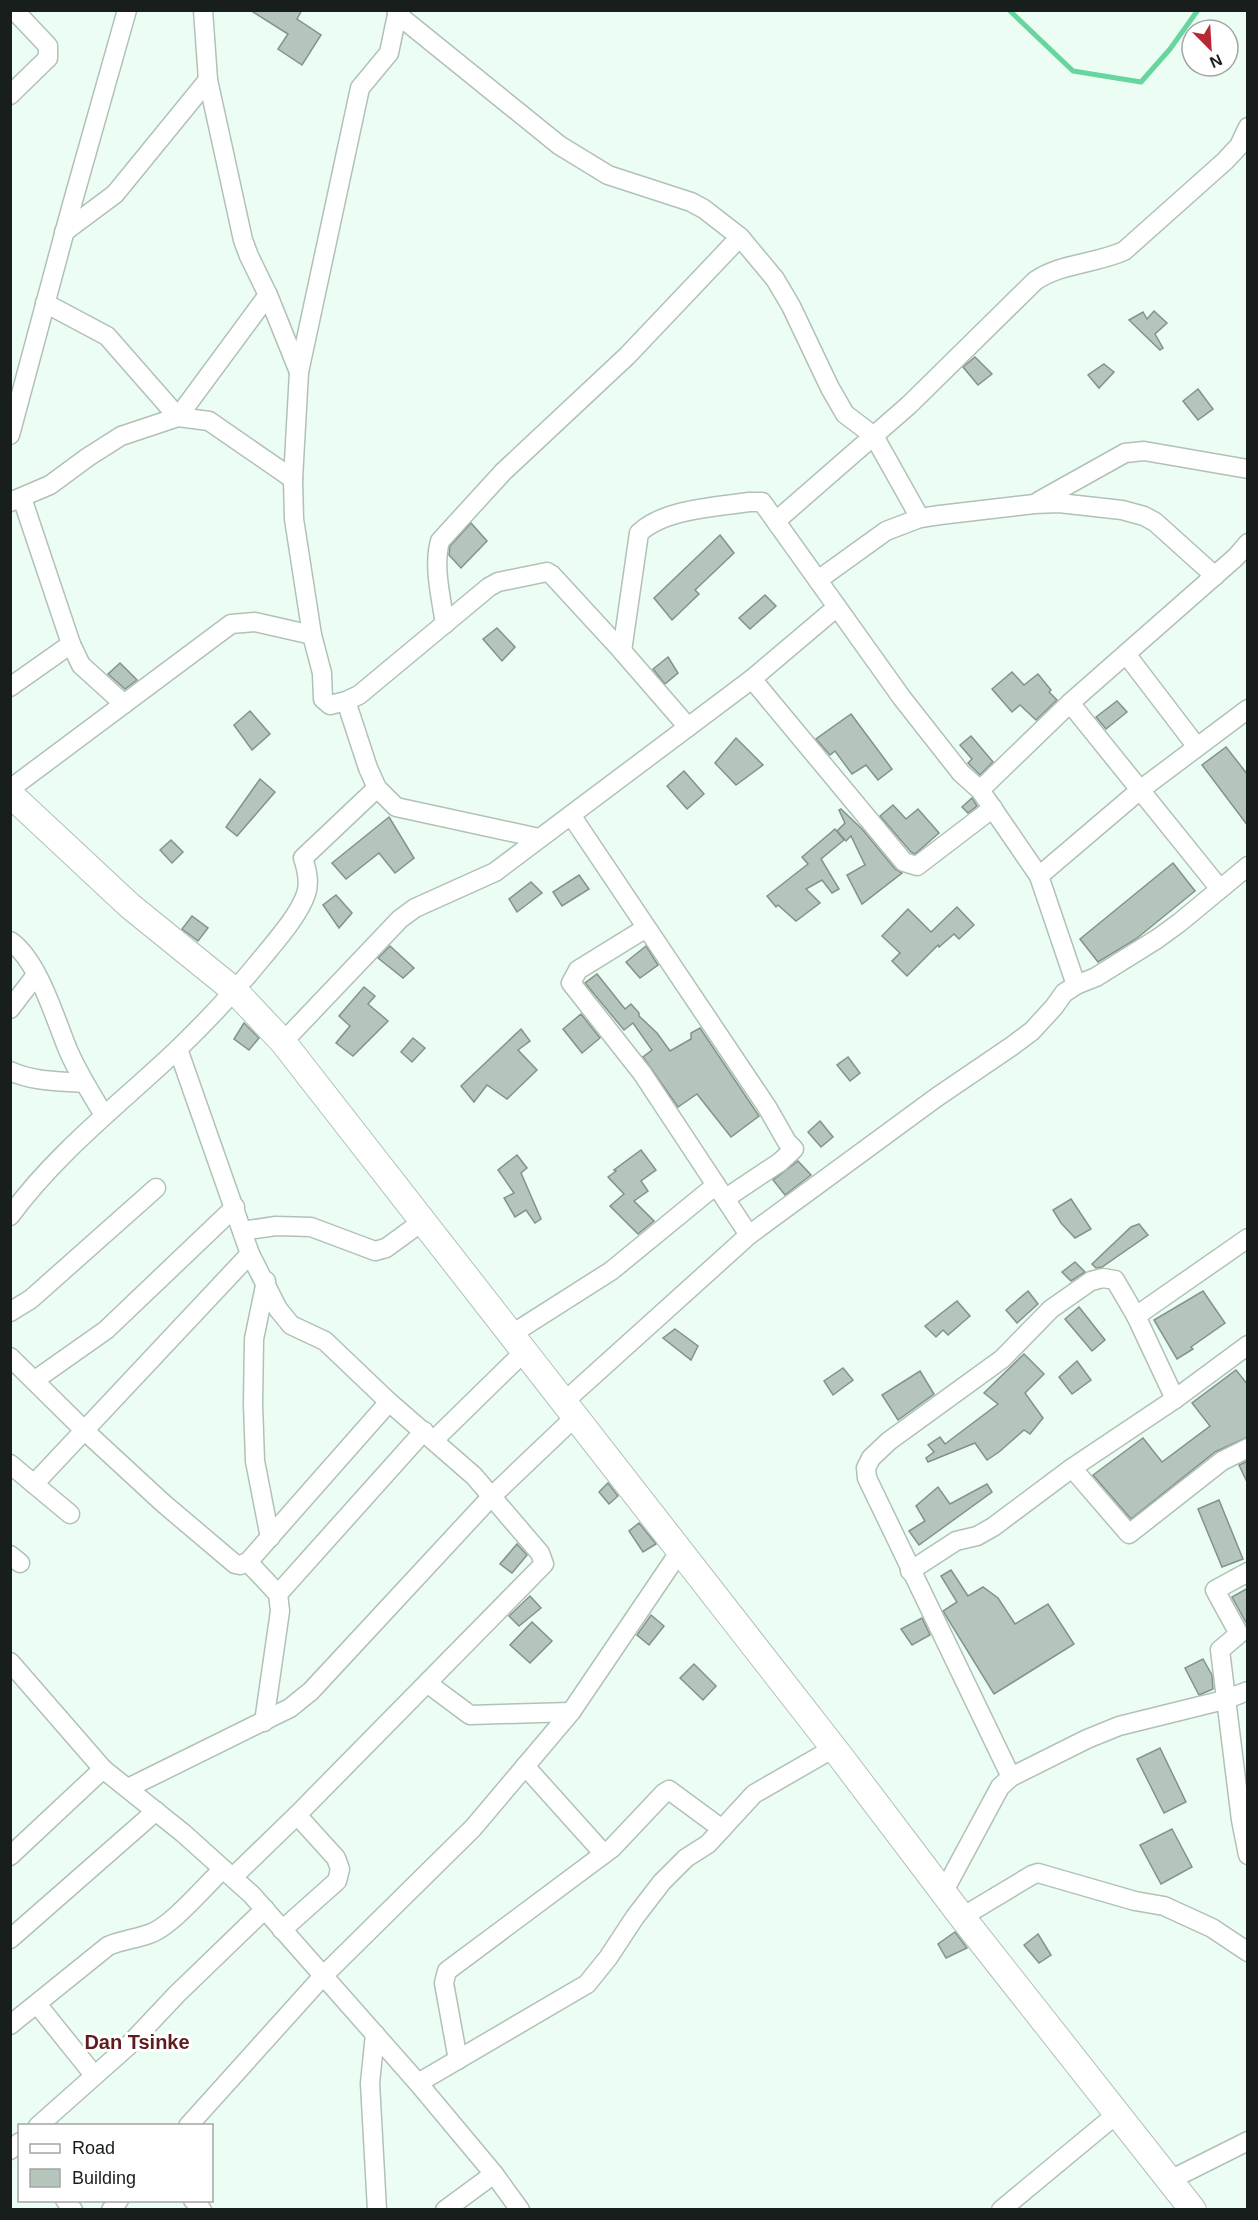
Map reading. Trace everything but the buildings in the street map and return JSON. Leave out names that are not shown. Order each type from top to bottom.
[{"type":"street","points":[[10,95],[48,58],[49,51],[48,46],[14,10]]},
{"type":"street","points":[[10,435],[64,232],[127,10]]},
{"type":"street","points":[[203,10],[208,80],[243,240],[299,372]]},
{"type":"street","points":[[688,727],[622,651],[547,572],[498,582],[359,695],[330,705],[323,699],[322,673],[312,635],[294,519],[293,479],[299,372],[360,88],[389,52],[397,12],[559,145],[608,175],[691,202],[704,209],[740,237],[775,279],[845,414],[874,436],[920,518]]},
{"type":"street","points":[[64,232],[115,194],[208,80]]},
{"type":"street","points":[[776,521],[909,405],[1035,281],[1059,269],[1124,251],[1225,161],[1239,146],[1248,127]]},
{"type":"street","points":[[445,624],[437,568],[440,541],[503,472],[627,356],[740,237]]},
{"type":"street","points":[[178,417],[268,295]]},
{"type":"street","points":[[45,303],[107,336],[178,417]]},
{"type":"street","points":[[124,704],[81,665],[16,500],[50,485],[121,436],[178,417],[209,421],[293,479]]},
{"type":"street","points":[[1034,504],[1125,453],[1144,451],[1248,469]]},
{"type":"street","points":[[622,651],[639,533],[648,524],[668,516],[762,502],[902,698],[961,773],[980,790],[1039,876],[1076,985]]},
{"type":"street","points":[[818,579],[886,531],[920,518],[1059,503],[1122,510],[1144,516],[1155,522],[1215,576]]},
{"type":"street","points":[[980,790],[1070,703],[1215,576],[1248,543]]},
{"type":"street","points":[[283,1042],[400,919],[415,908],[495,872],[752,679],[837,607]]},
{"type":"street","points":[[10,789],[231,624],[255,622],[312,635]]},
{"type":"street","points":[[10,687],[71,644]]},
{"type":"street","points":[[1126,654],[1197,747]]},
{"type":"street","points":[[752,679],[904,862],[916,866],[993,808]]},
{"type":"street","points":[[346,701],[377,788],[396,807],[539,838]]},
{"type":"street","points":[[1070,703],[1220,889]]},
{"type":"street","points":[[1039,876],[1140,790],[1248,709]]},
{"type":"street","points":[[10,1216],[29,1191],[104,1115],[178,1049],[236,991],[287,927],[306,894],[308,875],[303,858],[377,788]]},
{"type":"street","points":[[10,794],[130,906],[236,991],[283,1042],[837,1752],[962,1917],[1193,2210]]},
{"type":"street","points":[[278,1594],[518,1342],[721,1191],[780,1162],[794,1149],[787,1142],[767,1107],[571,814]]},
{"type":"street","points":[[128,1788],[264,1722],[290,1708],[311,1691],[491,1497],[570,1408],[749,1235],[937,1097],[1032,1031],[1064,993],[1096,977],[1157,939],[1248,866]]},
{"type":"street","points":[[646,928],[578,970],[572,983],[642,1073],[749,1235]]},
{"type":"street","points":[[10,941],[20,947],[36,975],[84,1083],[104,1115]]},
{"type":"street","points":[[10,1009],[36,975]]},
{"type":"street","points":[[10,2025],[108,1946],[122,1940],[149,1934],[163,1927],[297,1815],[544,1564],[540,1553],[474,1476],[389,1402],[325,1341],[291,1324],[278,1309],[266,1281],[250,1254],[178,1049]]},
{"type":"street","points":[[10,1071],[36,1079],[84,1083]]},
{"type":"street","points":[[10,1312],[31,1299],[156,1188]]},
{"type":"street","points":[[35,1380],[106,1330],[234,1207]]},
{"type":"street","points":[[242,1231],[276,1227],[312,1227],[375,1251],[386,1248],[423,1221]]},
{"type":"street","points":[[1136,1316],[1248,1238]]},
{"type":"street","points":[[34,1484],[250,1254]]},
{"type":"street","points":[[1011,1777],[910,1571],[867,1478],[866,1468],[871,1458],[889,1441],[1002,1359],[1051,1309],[1091,1281],[1103,1278],[1115,1280],[1136,1316],[1175,1399]]},
{"type":"street","points":[[266,1281],[254,1340],[253,1404],[255,1461],[270,1538]]},
{"type":"street","points":[[910,1571],[956,1541],[977,1536],[993,1527],[1072,1468],[1175,1399],[1248,1345]]},
{"type":"street","points":[[10,1357],[163,1503],[235,1564],[240,1565],[248,1562],[270,1538],[389,1402]]},
{"type":"street","points":[[1072,1468],[1129,1534],[1222,1461],[1248,1448]]},
{"type":"street","points":[[10,1464],[70,1514]]},
{"type":"street","points":[[190,2124],[322,1976],[473,1828],[571,1712],[680,1551]]},
{"type":"street","points":[[248,1562],[278,1594],[280,1611],[264,1722]]},
{"type":"street","points":[[1248,1572],[1215,1590],[1239,1634],[1220,1650],[1224,1700],[1243,1839],[1248,1855]]},
{"type":"street","points":[[10,1662],[103,1769],[228,1873],[265,1909],[418,2083],[494,2174],[520,2210]]},
{"type":"street","points":[[427,1683],[471,1715],[571,1712]]},
{"type":"street","points":[[944,1891],[1000,1787],[1011,1777],[1087,1739],[1119,1726],[1224,1700],[1248,1691]]},
{"type":"street","points":[[418,2083],[587,1984],[662,1882],[686,1858],[708,1844],[754,1794],[837,1752]]},
{"type":"street","points":[[525,1766],[604,1854]]},
{"type":"street","points":[[10,1856],[103,1769]]},
{"type":"street","points":[[458,2060],[444,1983],[447,1971],[621,1840],[664,1792],[669,1790],[722,1829]]},
{"type":"street","points":[[10,1939],[156,1811]]},
{"type":"street","points":[[282,1930],[337,1881],[340,1869],[336,1858],[297,1815]]},
{"type":"street","points":[[962,1917],[1038,1873],[1135,1901],[1164,1906],[1212,1928],[1248,1952]]},
{"type":"street","points":[[40,2124],[127,2047],[177,1994],[265,1909]]},
{"type":"street","points":[[37,2004],[94,2075]]},
{"type":"street","points":[[375,2034],[370,2083],[377,2210]]},
{"type":"street","points":[[1000,2210],[1118,2113]]},
{"type":"street","points":[[1170,2180],[1248,2141]]},
{"type":"street","points":[[445,2210],[494,2174]]},
{"type":"waterway","points":[[1009,10],[1073,71],[1141,82],[1170,49],[1198,10]]},
{"type":"district","name":"Dan Tsinke","points":[[137,2042]]}]
